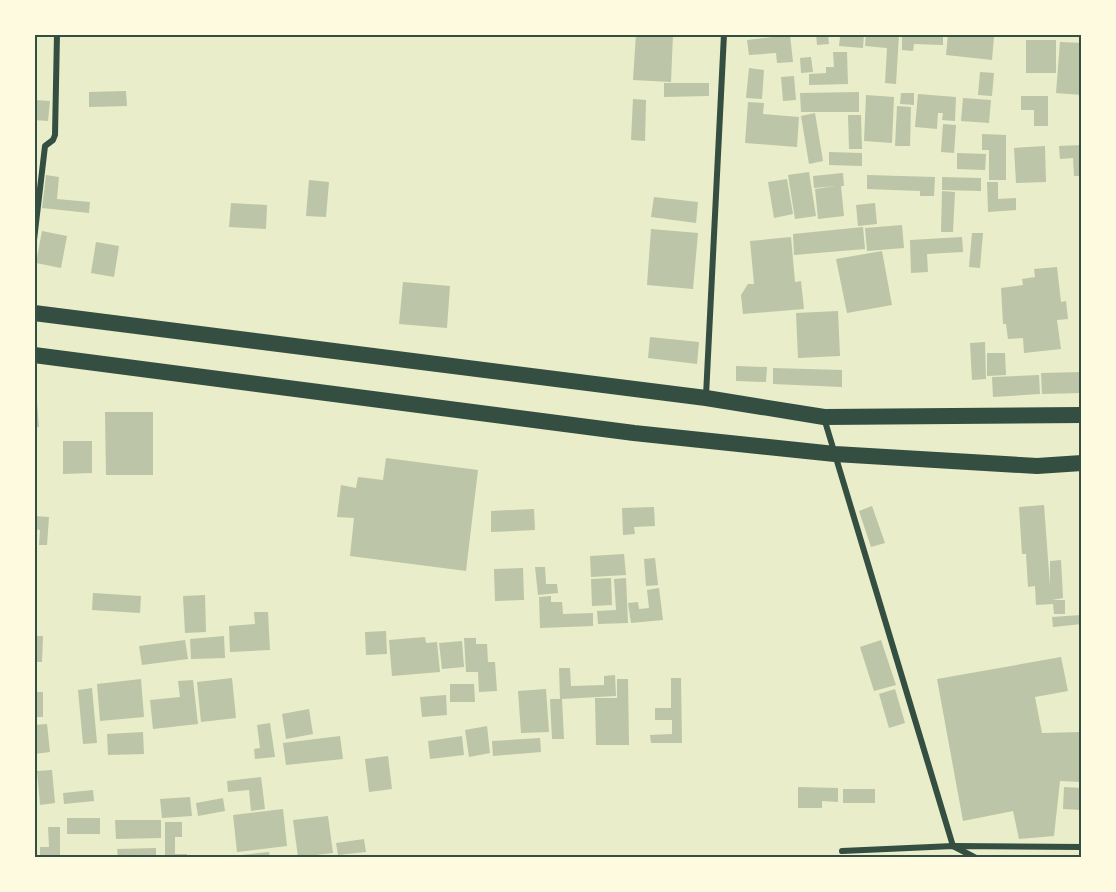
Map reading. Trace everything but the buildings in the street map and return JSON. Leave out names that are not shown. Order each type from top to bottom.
[{"type":"highway","points":[[34,313],[706,398],[824,417],[1082,416]]},
{"type":"highway","points":[[34,354],[633,433],[835,454],[1037,466],[1082,463]]},
{"type":"street","points":[[34,240],[45,146],[53,140],[55,135],[57,34]]},
{"type":"street","points":[[706,398],[724,34]]},
{"type":"street","points":[[824,417],[953,846],[976,858]]},
{"type":"street","points":[[842,851],[953,846],[1082,848]]}]
